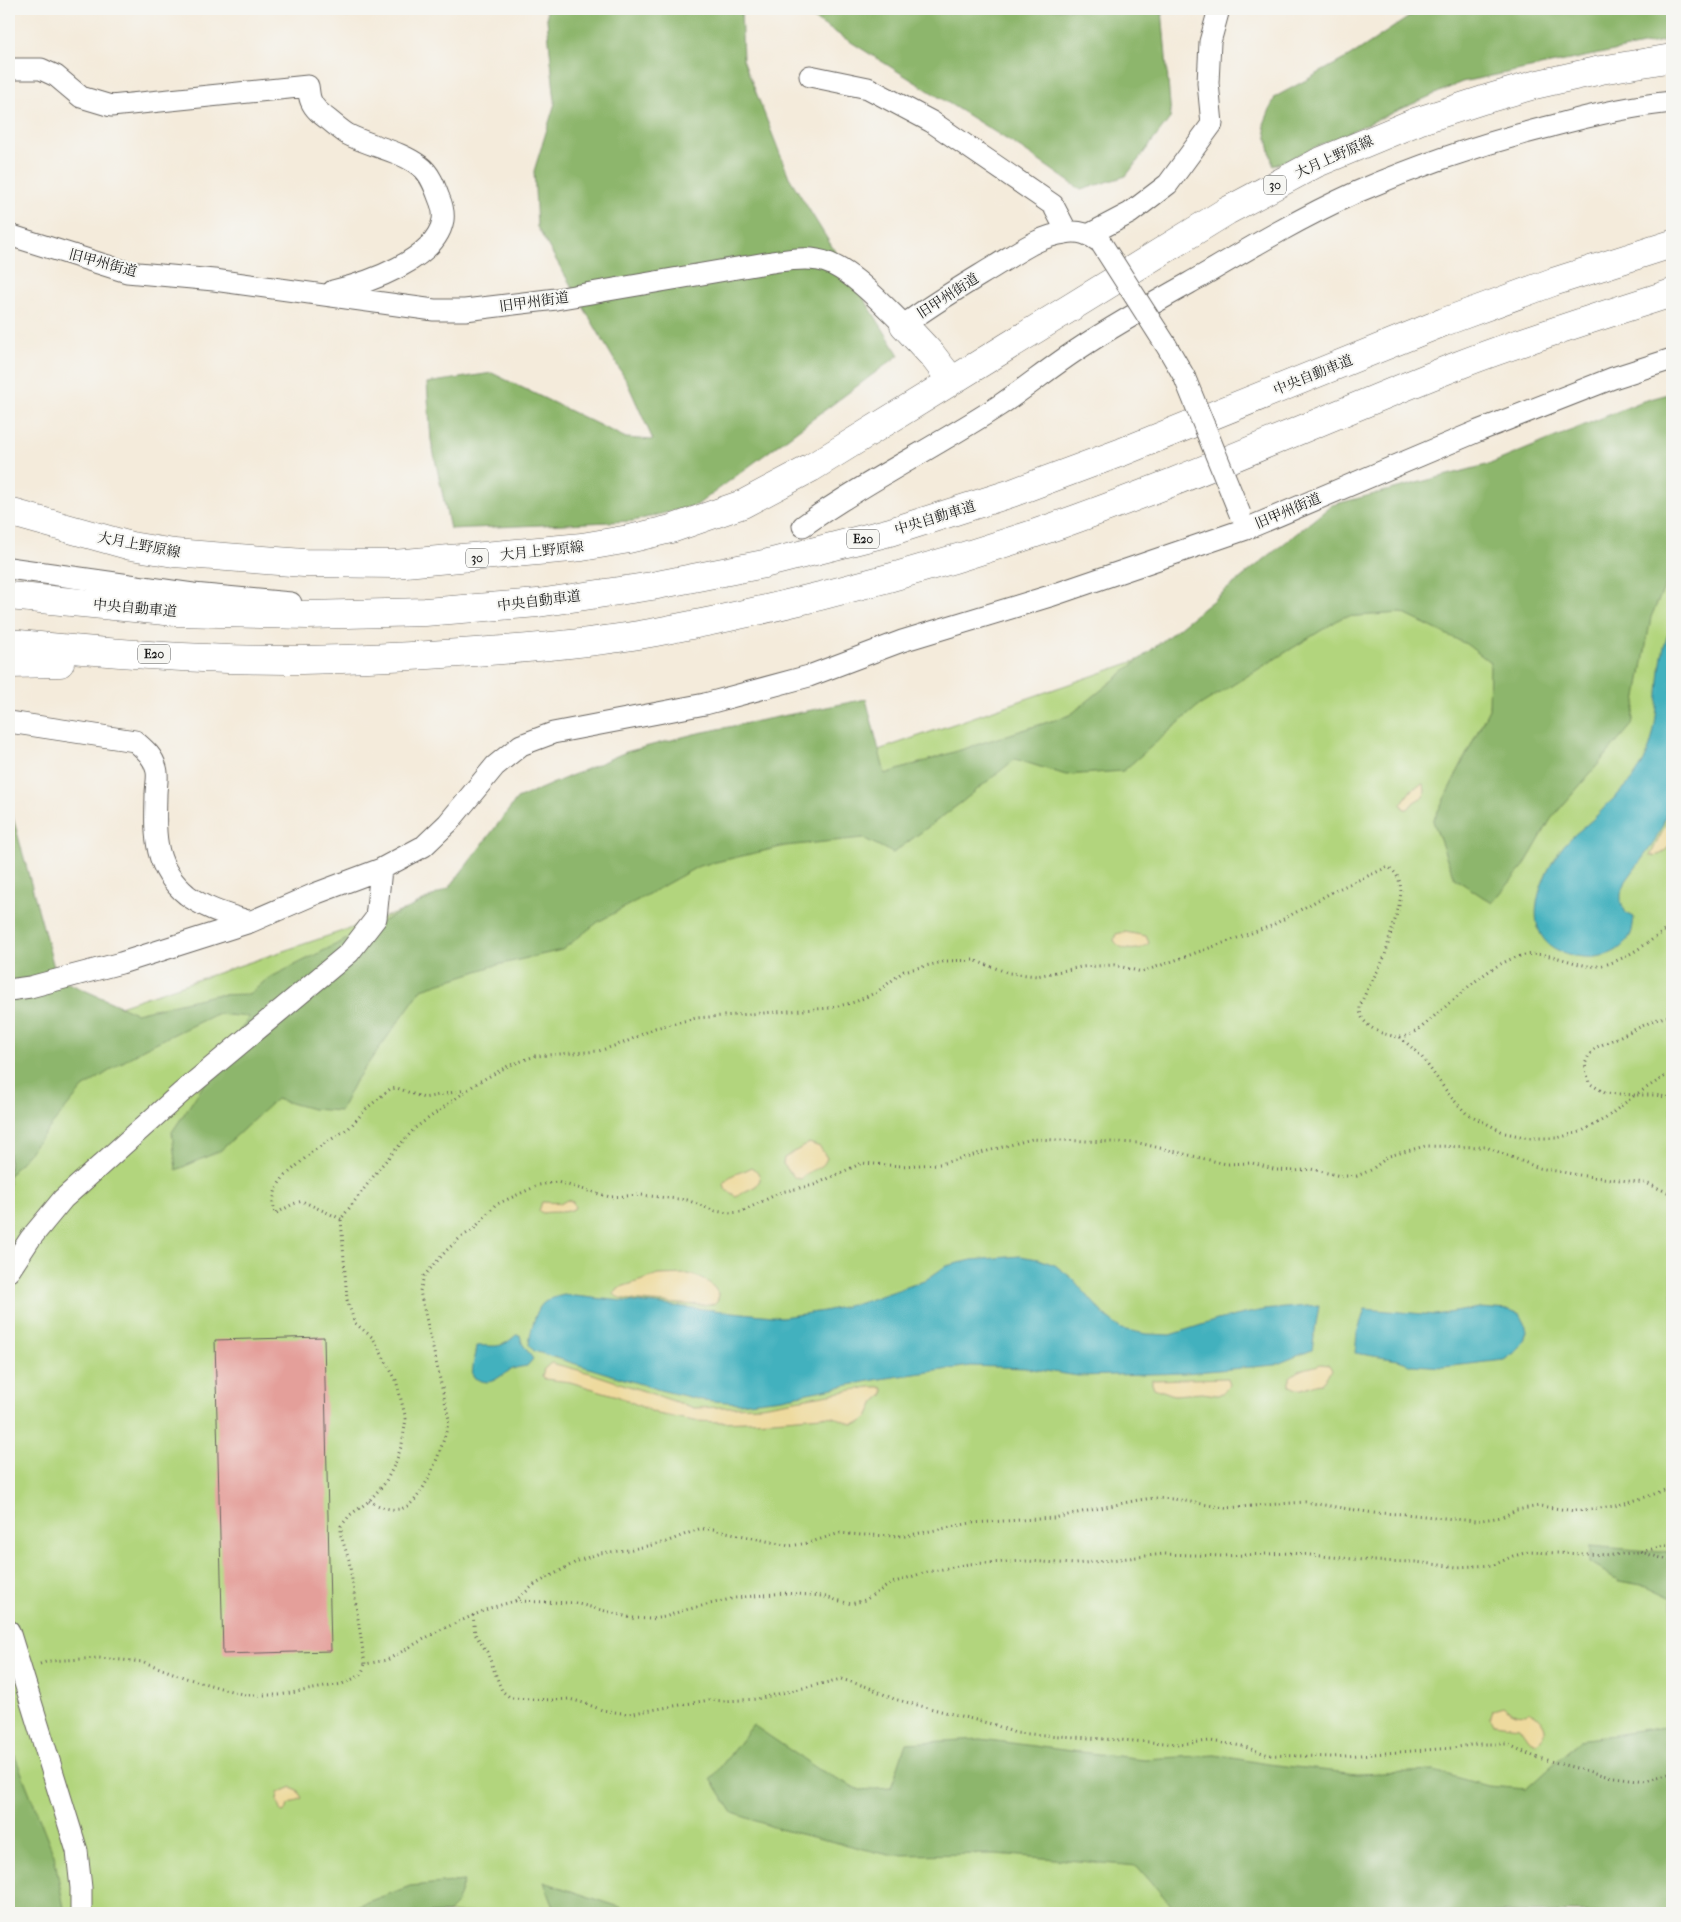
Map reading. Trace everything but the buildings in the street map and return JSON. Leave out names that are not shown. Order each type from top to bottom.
[{"type":"main road","name":"大月上野原線","points":[[9,512],[131,546],[174,553],[304,563],[394,564],[582,547],[629,540],[671,529],[743,504],[811,468],[1227,211],[1317,162],[1418,121],[1534,85],[1600,70],[1672,58]]},
{"type":"main road","name":"中央自動車道","points":[[9,596],[176,612],[308,615],[425,612],[538,603],[652,586],[764,564],[890,532],[1012,494],[1122,452],[1444,322],[1552,282],[1672,244]]},
{"type":"main road","name":"E20","points":[[9,643],[186,656],[299,660],[401,658],[522,649],[653,632],[778,606],[907,574],[1034,533],[1155,488],[1463,364],[1574,324],[1672,293]]},
{"type":"main road","points":[[904,325],[932,355],[952,381]]},
{"type":"main road","points":[[9,664],[299,660]]},
{"type":"street","points":[[1095,238],[1168,184],[1212,124],[1208,83],[1210,42],[1219,9]]},
{"type":"street","points":[[9,69],[41,69],[56,76],[81,97],[111,106],[308,86],[311,102],[320,113],[348,134],[389,150],[421,166],[430,176],[442,208],[443,219],[440,231],[434,241],[395,270],[364,284],[323,294]]},
{"type":"street","points":[[810,76],[868,88],[932,122],[1052,206],[1067,232]]},
{"type":"street","points":[[803,526],[824,511],[955,434],[1078,349],[1132,315],[1273,235],[1350,196],[1428,165],[1514,135],[1592,115],[1648,104],[1672,102]]},
{"type":"street","name":"旧甲州街道","points":[[9,235],[127,272],[214,280],[434,310],[465,310],[556,299],[772,262],[817,259],[829,262],[844,270],[904,325],[931,304],[1039,240],[1067,232],[1095,238],[1166,345],[1184,376],[1243,521],[1613,378],[1672,359]]},
{"type":"street","points":[[9,990],[120,963],[250,922],[317,893],[381,869],[424,846],[448,823],[495,766],[521,745],[553,733],[705,704],[809,676],[902,641],[1050,596],[1243,521]]},
{"type":"street","points":[[9,568],[192,594],[397,613]]},
{"type":"street","points":[[9,722],[135,741],[149,754],[157,768],[155,831],[159,856],[170,878],[188,895],[211,909],[250,922]]},
{"type":"street","points":[[9,1272],[30,1239],[63,1199],[181,1093],[349,953],[376,918],[381,869]]},
{"type":"street","points":[[9,1630],[77,1851],[81,1888],[81,1913]]},
{"type":"path","points":[[38,1665],[50,1661],[100,1658],[144,1662],[186,1678],[245,1695],[279,1695],[342,1684],[361,1675],[365,1664],[349,1560],[341,1536],[341,1526],[350,1515],[369,1500],[385,1483],[396,1462],[402,1444],[406,1419],[396,1380],[373,1338],[355,1323],[347,1300],[341,1219],[382,1165],[415,1128],[466,1090],[508,1066],[535,1056],[599,1051],[626,1042],[655,1028],[696,1018],[830,1008],[855,1002],[877,992],[904,971],[947,961],[973,960],[1008,972],[1037,976],[1081,968],[1114,965],[1142,972],[1271,926],[1336,890],[1388,867],[1395,871],[1400,886],[1400,900],[1384,959],[1359,1007],[1362,1017],[1375,1031],[1400,1037],[1421,1056],[1450,1096],[1466,1113],[1506,1133],[1529,1138],[1557,1138],[1580,1132],[1606,1118],[1635,1095],[1672,1072]]},
{"type":"path","points":[[1400,1037],[1414,1033],[1493,969],[1513,958],[1532,953],[1553,956],[1589,966],[1611,963],[1639,948],[1672,926]]},
{"type":"path","points":[[1672,1015],[1655,1020],[1603,1043],[1589,1055],[1585,1064],[1589,1083],[1605,1093],[1655,1095],[1672,1098]]},
{"type":"path","points":[[341,1219],[302,1201],[274,1214],[273,1202],[276,1188],[283,1178],[313,1151],[349,1128],[390,1089],[397,1088],[424,1098],[466,1090]]},
{"type":"path","points":[[369,1500],[379,1506],[395,1510],[408,1506],[418,1495],[435,1464],[446,1436],[449,1419],[420,1291],[424,1276],[447,1250],[461,1237],[473,1230],[495,1206],[538,1185],[557,1182],[610,1197],[640,1195],[687,1200],[728,1214],[741,1212],[781,1192],[814,1185],[862,1163],[883,1166],[932,1165],[1032,1139],[1064,1139],[1092,1142],[1116,1141],[1139,1143],[1226,1164],[1252,1163],[1286,1170],[1311,1169],[1340,1176],[1357,1176],[1371,1170],[1389,1156],[1425,1146],[1486,1147],[1539,1168],[1585,1176],[1646,1183],[1672,1196]]},
{"type":"path","points":[[515,1601],[534,1586],[578,1561],[600,1552],[628,1550],[666,1542],[689,1531],[698,1529],[713,1529],[789,1546],[808,1543],[840,1533],[870,1536],[905,1536],[971,1523],[1054,1518],[1155,1498],[1174,1499],[1225,1508],[1305,1502],[1374,1514],[1404,1514],[1476,1521],[1502,1517],[1516,1510],[1540,1506],[1575,1511],[1615,1506],[1672,1487]]},
{"type":"path","points":[[365,1664],[387,1660],[438,1631],[490,1608],[515,1601],[576,1603],[632,1618],[650,1619],[735,1598],[784,1593],[822,1596],[851,1604],[865,1600],[892,1583],[923,1573],[968,1564],[1028,1561],[1075,1564],[1164,1554],[1222,1556],[1290,1552],[1457,1567],[1494,1565],[1513,1556],[1529,1552],[1612,1555],[1640,1552],[1672,1544]]},
{"type":"path","points":[[1640,1552],[1672,1561]]},
{"type":"path","points":[[473,1615],[475,1634],[487,1652],[502,1691],[511,1698],[569,1699],[602,1710],[628,1714],[709,1700],[725,1701],[757,1698],[841,1679],[868,1687],[894,1699],[996,1725],[1015,1733],[1180,1744],[1210,1741],[1242,1746],[1269,1755],[1333,1758],[1477,1744],[1507,1744],[1536,1757],[1606,1776],[1646,1781],[1672,1772]]},
{"type":"green space","points":[[343,9],[375,9],[347,17]]},
{"type":"green space","points":[[546,9],[741,9],[743,59],[789,177],[899,355],[697,505],[633,521],[450,529],[431,440],[427,383],[492,373],[626,438],[653,440],[627,382],[537,227],[534,171],[555,103]]},
{"type":"green space","points":[[798,9],[1162,9],[1171,117],[1126,176],[1081,190],[1022,149]]},
{"type":"green space","points":[[1421,9],[1672,9],[1672,39],[1462,82],[1273,166],[1264,124],[1275,97],[1350,56]]},
{"type":"green space","points":[[1672,393],[1672,570],[1651,617],[1632,725],[1551,819],[1524,866],[1492,903],[1454,878],[1433,821],[1489,709],[1490,662],[1466,644],[1402,613],[1343,617],[1197,707],[1123,771],[1066,775],[1015,759],[962,802],[893,853],[863,838],[785,846],[699,866],[598,922],[562,950],[493,966],[422,989],[354,1083],[340,1111],[312,1109],[276,1099],[220,1151],[176,1170],[172,1132],[249,1017],[216,1014],[143,1049],[83,1088],[9,1176],[9,812],[12,814],[57,978],[136,1013],[214,995],[250,994],[267,979],[449,888],[517,799],[626,752],[694,734],[866,699],[885,774],[1070,715],[1332,505],[1490,464],[1643,401]]},
{"type":"green space","points":[[1672,475],[1672,1831],[1290,1913],[9,1913],[9,1043],[766,789]]},
{"type":"green space","points":[[1590,1546],[1672,1553],[1672,1598],[1647,1586],[1619,1581],[1590,1563]]},
{"type":"green space","points":[[753,1725],[818,1769],[860,1790],[891,1788],[906,1743],[981,1739],[1144,1759],[1215,1755],[1268,1764],[1357,1774],[1434,1771],[1488,1786],[1526,1789],[1580,1740],[1672,1726],[1672,1913],[1178,1913],[1137,1866],[996,1854],[889,1855],[779,1829],[733,1813],[711,1779]]},
{"type":"green space","points":[[9,1741],[54,1855],[65,1913],[9,1913]]},
{"type":"green space","points":[[464,1881],[456,1905],[448,1913],[338,1913],[410,1886]]},
{"type":"green space","points":[[544,1882],[638,1913],[556,1913]]},
{"type":"sand","points":[[1423,784],[1424,796],[1414,802],[1408,809],[1404,809],[1401,804],[1412,789]]},
{"type":"sand","points":[[1672,813],[1672,835],[1668,847],[1658,855],[1650,856]]},
{"type":"sand","points":[[1125,932],[1146,936],[1149,943],[1141,948],[1125,949],[1114,940],[1116,934]]},
{"type":"sand","points":[[809,1143],[820,1147],[827,1158],[819,1168],[801,1179],[795,1178],[783,1164],[784,1158]]},
{"type":"sand","points":[[752,1167],[760,1178],[756,1186],[736,1196],[726,1190],[724,1184],[729,1177]]},
{"type":"sand","points":[[567,1200],[573,1202],[575,1208],[564,1212],[543,1213],[539,1211],[542,1202],[562,1203]]},
{"type":"sand","points":[[688,1274],[710,1283],[719,1295],[713,1304],[652,1302],[621,1298],[614,1294],[618,1288],[658,1275]]},
{"type":"sand","points":[[551,1363],[590,1373],[694,1408],[761,1406],[870,1387],[884,1389],[884,1394],[875,1402],[868,1417],[860,1423],[852,1424],[834,1417],[822,1416],[773,1420],[694,1421],[658,1414],[617,1396],[570,1382],[545,1379],[542,1376],[544,1369]]},
{"type":"sand","points":[[1321,1364],[1329,1365],[1332,1370],[1321,1383],[1301,1389],[1290,1385],[1290,1377],[1294,1374]]},
{"type":"sand","points":[[1228,1378],[1230,1384],[1224,1392],[1218,1395],[1202,1393],[1174,1395],[1154,1388],[1152,1384],[1152,1380]]},
{"type":"sand","points":[[1503,1706],[1516,1714],[1523,1715],[1531,1712],[1535,1715],[1542,1723],[1545,1731],[1541,1739],[1536,1743],[1528,1739],[1519,1726],[1494,1723],[1490,1717],[1493,1709]]},
{"type":"sand","points":[[292,1787],[297,1790],[302,1798],[288,1805],[286,1811],[282,1812],[277,1800],[278,1793]]},
{"type":"water","points":[[1672,625],[1672,793],[1663,824],[1655,841],[1626,881],[1621,894],[1621,903],[1626,913],[1634,917],[1631,934],[1624,944],[1609,954],[1590,957],[1571,955],[1548,944],[1540,933],[1536,919],[1540,889],[1546,874],[1565,844],[1595,818],[1627,785],[1644,761],[1655,722],[1662,656]]},
{"type":"water","points":[[1020,1256],[1038,1259],[1055,1265],[1072,1278],[1106,1317],[1121,1329],[1147,1334],[1170,1335],[1217,1320],[1263,1310],[1319,1305],[1312,1350],[1275,1365],[1185,1373],[1078,1376],[1026,1368],[971,1366],[880,1379],[782,1398],[740,1403],[702,1400],[660,1390],[534,1351],[529,1345],[534,1320],[542,1304],[564,1295],[782,1317],[824,1311],[860,1303],[924,1281],[946,1266],[972,1260]]},
{"type":"water","points":[[1479,1308],[1510,1310],[1520,1314],[1525,1323],[1527,1331],[1524,1341],[1517,1351],[1504,1360],[1444,1367],[1413,1365],[1398,1360],[1355,1353],[1357,1333],[1365,1309],[1435,1315]]},
{"type":"water","points":[[516,1335],[520,1335],[522,1343],[533,1359],[527,1366],[513,1369],[489,1382],[473,1377],[477,1346],[502,1345]]},
{"type":"tunnel","points":[[9,1674],[38,1665]]}]
